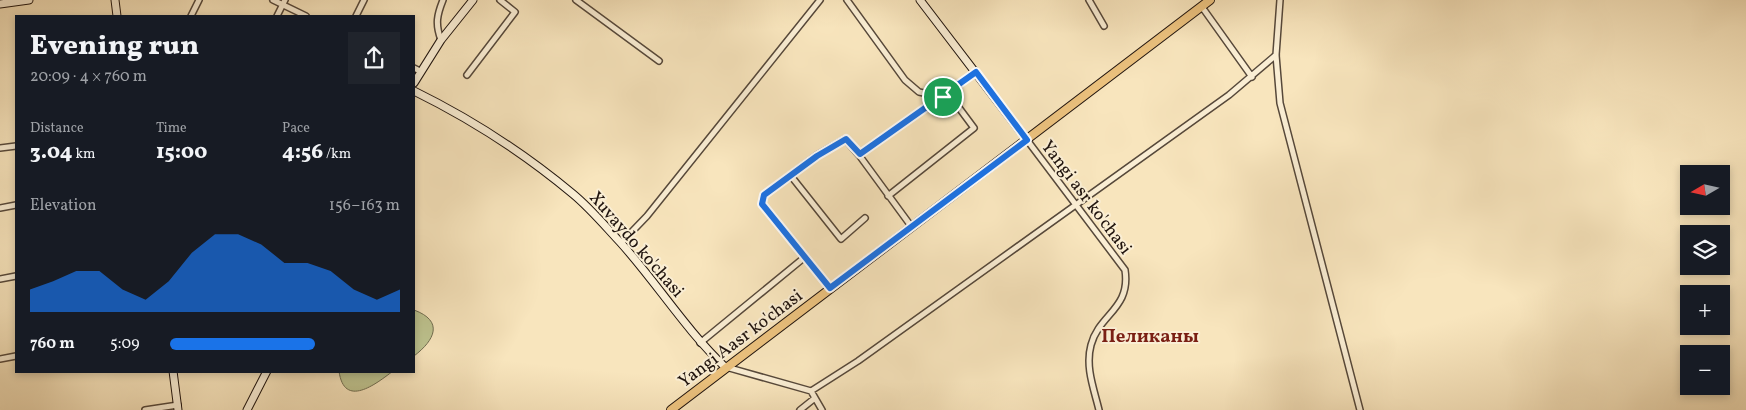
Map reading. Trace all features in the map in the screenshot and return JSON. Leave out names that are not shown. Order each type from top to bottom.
[{"type":"main road","name":"Yangi Aasr ko'chasi","points":[[670,410],[1210,0]]},
{"type":"street","points":[[0,4],[29,0]]},
{"type":"street","points":[[115,0],[117,15]]},
{"type":"street","points":[[192,15],[199,0]]},
{"type":"street","points":[[273,0],[284,2],[304,15]]},
{"type":"street","points":[[356,15],[364,0]]},
{"type":"street","points":[[440,40],[436,24],[437,15],[443,0]]},
{"type":"street","points":[[417,70],[473,0]]},
{"type":"street","points":[[467,75],[515,12],[500,0]]},
{"type":"street","points":[[576,0],[660,61]]},
{"type":"street","points":[[621,243],[647,216],[820,0]]},
{"type":"street","points":[[846,0],[905,80],[919,92],[943,97]]},
{"type":"street","points":[[920,0],[1027,140]]},
{"type":"street","points":[[1089,0],[1104,26]]},
{"type":"street","points":[[1280,0],[1276,55],[1280,102],[1360,410]]},
{"type":"street","points":[[278,15],[284,2]]},
{"type":"street","points":[[1202,7],[1252,77]]},
{"type":"street","points":[[811,391],[865,356],[1252,77],[1276,55]]},
{"type":"street","points":[[860,154],[976,72]]},
{"type":"street","name":"Xuvaydo ko'chasi","points":[[415,91],[445,106],[529,161],[574,194],[621,243],[700,343],[725,367]]},
{"type":"street","points":[[888,196],[974,128],[948,93]]},
{"type":"street","points":[[830,288],[762,204],[764,195],[817,156],[846,139],[860,154],[911,226]]},
{"type":"street","name":"Yangi asr ko'chasi","points":[[1027,140],[1125,270],[1127,281],[1124,297],[1097,332],[1092,343],[1089,365],[1099,410]]},
{"type":"street","points":[[0,148],[15,146]]},
{"type":"street","points":[[791,176],[841,239],[865,218]]},
{"type":"street","points":[[0,208],[15,205]]},
{"type":"street","points":[[700,343],[805,257]]},
{"type":"street","points":[[0,278],[15,276]]},
{"type":"street","points":[[0,359],[15,356]]},
{"type":"street","points":[[725,367],[811,391],[822,410]]},
{"type":"street","points":[[145,410],[178,408],[173,373]]},
{"type":"street","points":[[247,410],[266,373]]},
{"type":"street","points":[[800,410],[816,398]]},
{"type":"green space","points":[[415,310],[423,314],[433,325],[431,337],[415,355]]},
{"type":"green space","points":[[340,373],[390,373],[370,387],[362,390],[354,391],[347,389],[342,382]]},
{"type":"district","name":"Пеликаны","points":[[1150,335]]},
{"type":"route","points":[[976,72],[1027,140],[830,288],[762,204],[764,195],[817,156],[846,139],[860,154],[943,97],[976,72]]}]
